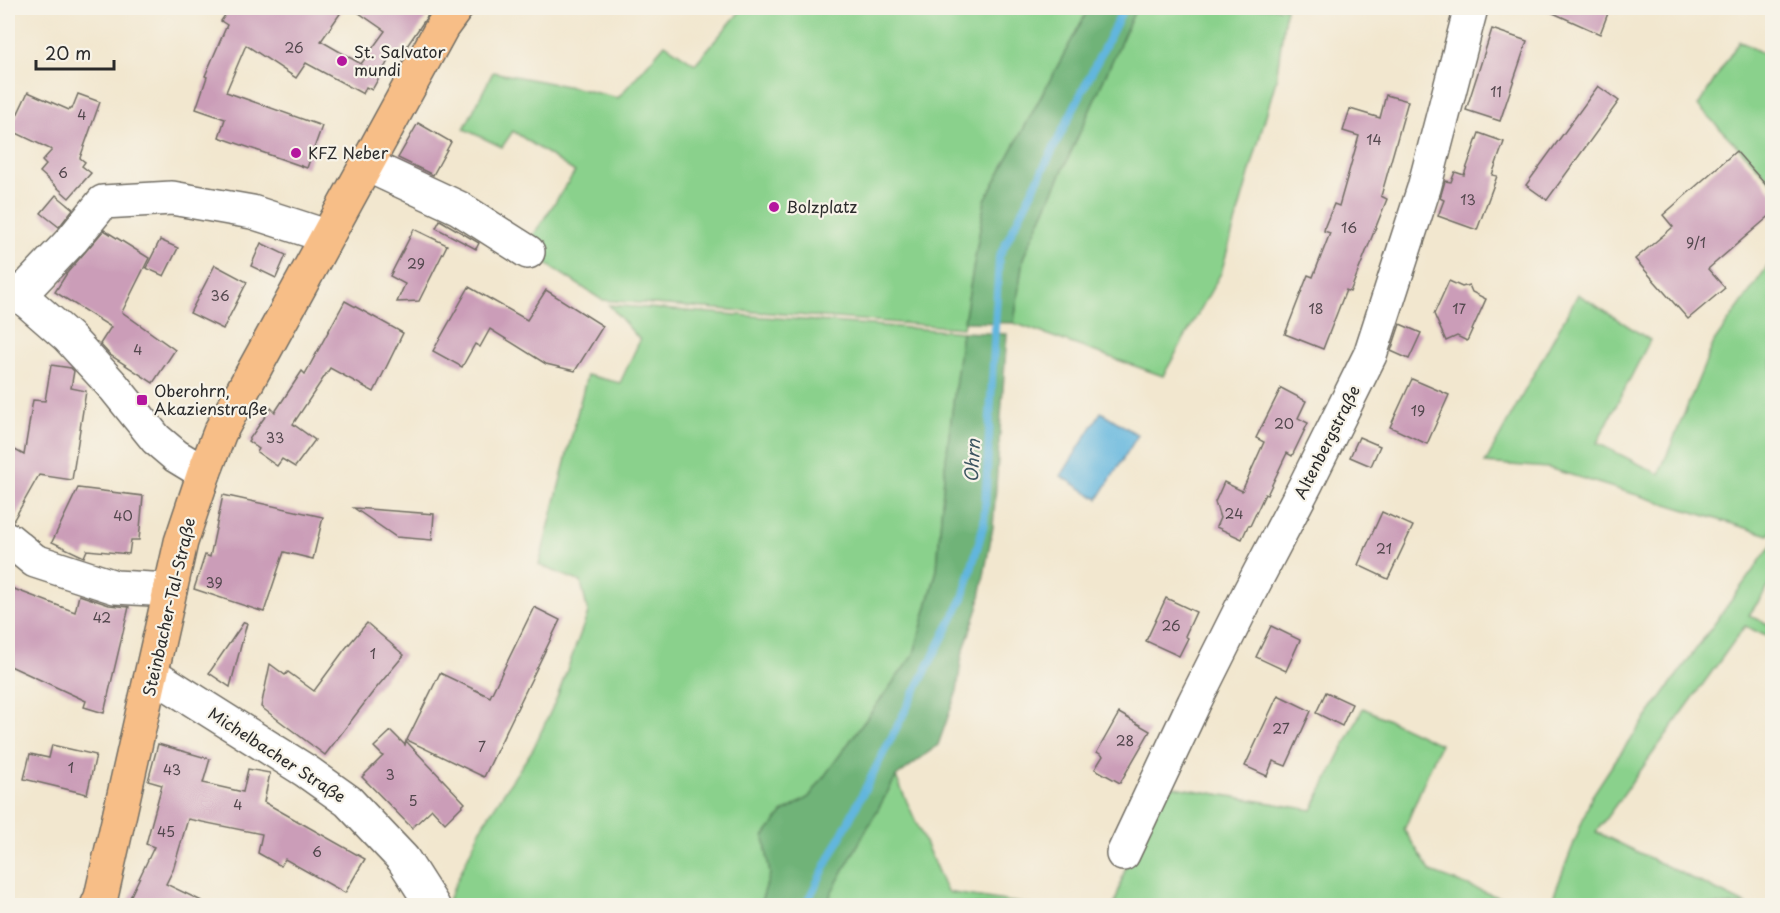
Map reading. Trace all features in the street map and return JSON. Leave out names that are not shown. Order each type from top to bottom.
[{"type":"main road","name":"Steinbacher-Tal-Straße","points":[[97,906],[101,897],[181,542],[220,432],[442,27],[456,8]]},
{"type":"street","name":"Altenbergstraße","points":[[1123,854],[1194,703],[1370,355],[1425,188],[1471,8]]},
{"type":"street","points":[[367,165],[459,208],[528,252]]},
{"type":"street","points":[[204,473],[176,456],[156,440],[114,387],[68,337],[14,292],[72,240],[103,202],[172,198],[252,212],[326,236]]},
{"type":"street","points":[[8,539],[35,561],[115,587],[170,590]]},
{"type":"street","name":"Michelbacher Straße","points":[[152,674],[306,771],[348,801],[402,859],[433,906]]},
{"type":"green space","points":[[743,8],[1089,8],[985,200],[963,328],[602,300],[528,252],[532,237],[575,172],[513,131],[502,147],[464,129],[493,72],[618,98],[665,44],[695,64]]},
{"type":"green space","points":[[1089,8],[1136,8],[1023,258],[1014,323],[964,322],[985,200]]},
{"type":"green space","points":[[1136,8],[1286,8],[1276,80],[1221,273],[1163,376],[1014,323],[1023,258]]},
{"type":"green space","points":[[1739,41],[1772,58],[1772,182],[1698,106]]},
{"type":"green space","points":[[1772,260],[1772,529],[1769,535],[1548,468],[1485,463],[1578,294],[1650,340],[1597,443],[1659,474],[1714,342]]},
{"type":"green space","points":[[609,305],[962,332],[944,476],[937,570],[914,654],[809,797],[782,813],[764,837],[770,874],[760,905],[449,906],[448,900],[483,824],[533,749],[556,700],[588,613],[581,582],[539,565],[587,375],[620,383],[640,340]]},
{"type":"green space","points":[[962,332],[1007,334],[993,527],[978,608],[962,655],[957,691],[938,745],[896,777],[831,893],[828,905],[760,905],[770,874],[764,837],[782,813],[809,797],[914,654],[937,570],[944,476]]},
{"type":"green space","points":[[1772,544],[1772,582],[1749,615],[1772,626],[1772,639],[1745,626],[1596,832],[1747,905],[1555,905],[1552,900],[1592,796]]},
{"type":"green space","points":[[1363,708],[1440,744],[1404,830],[1431,872],[1498,897],[1540,902],[1536,906],[1114,906],[1128,859],[1164,785],[1312,810]]},
{"type":"green space","points":[[896,777],[947,892],[1031,905],[828,906],[831,893]]},
{"type":"water","points":[[1101,412],[1138,435],[1098,499],[1061,476]]},
{"type":"building","points":[[230,8],[344,8],[321,41],[361,64],[385,31],[352,8],[433,8],[407,46],[405,45],[398,55],[393,52],[372,90],[366,87],[363,94],[306,63],[296,78],[246,45],[226,92],[322,126],[307,168],[219,137],[225,119],[196,109],[207,77],[205,76],[227,25],[221,21]]},
{"type":"building","points":[[1542,8],[1610,8],[1600,34]]},
{"type":"building","points":[[1492,29],[1527,41],[1500,121],[1466,110]]},
{"type":"building","points":[[1598,86],[1619,101],[1547,200],[1526,185]]},
{"type":"building","points":[[28,92],[69,110],[72,109],[78,94],[100,102],[80,158],[85,162],[82,166],[91,173],[69,198],[40,172],[46,165],[42,161],[52,150],[10,130]]},
{"type":"building","points":[[1386,95],[1408,101],[1381,196],[1387,199],[1350,292],[1346,290],[1323,349],[1285,334],[1308,275],[1313,277],[1330,233],[1324,231],[1334,204],[1339,206],[1359,136],[1343,131],[1350,109],[1380,118]]},
{"type":"building","points":[[418,123],[451,142],[433,175],[398,158]]},
{"type":"building","points":[[1479,133],[1504,142],[1492,175],[1497,176],[1477,230],[1438,216],[1444,200],[1440,198],[1445,181],[1451,182],[1455,172],[1464,175]]},
{"type":"building","points":[[1736,151],[1773,193],[1773,213],[1708,269],[1725,288],[1688,319],[1635,259],[1673,227],[1663,215]]},
{"type":"building","points":[[56,195],[73,209],[59,227],[41,213]]},
{"type":"building","points":[[440,220],[479,243],[476,249],[436,228]]},
{"type":"building","points":[[414,229],[447,245],[419,301],[397,302],[405,284],[390,276]]},
{"type":"building","points":[[104,230],[149,258],[122,312],[175,350],[153,383],[110,355],[100,344],[111,327],[55,292],[67,273]]},
{"type":"building","points":[[160,240],[178,248],[164,276],[146,268]]},
{"type":"building","points":[[261,243],[286,255],[276,278],[251,266]]},
{"type":"building","points":[[215,265],[247,282],[223,329],[190,313]]},
{"type":"building","points":[[1449,281],[1462,287],[1469,285],[1472,292],[1486,299],[1467,341],[1457,336],[1446,341],[1434,314]]},
{"type":"building","points":[[469,287],[527,320],[546,290],[603,326],[575,371],[546,364],[490,329],[480,347],[475,344],[462,367],[433,351]]},
{"type":"building","points":[[345,301],[403,333],[374,392],[330,368],[293,424],[315,440],[295,467],[282,459],[277,466],[257,452],[259,449],[248,441],[271,408],[275,412],[302,371],[305,374]]},
{"type":"building","points":[[1400,324],[1421,333],[1409,359],[1391,351]]},
{"type":"building","points":[[51,365],[71,368],[74,371],[71,388],[86,391],[72,480],[39,475],[13,521],[8,521],[8,446],[24,455],[33,400],[45,401]]},
{"type":"building","points":[[1412,379],[1449,395],[1427,444],[1390,427]]},
{"type":"building","points":[[1281,388],[1306,401],[1298,418],[1308,423],[1292,456],[1287,453],[1242,539],[1216,527],[1220,518],[1215,502],[1224,482],[1242,491],[1264,442],[1256,438]]},
{"type":"building","points":[[1359,437],[1380,446],[1371,466],[1350,457]]},
{"type":"building","points":[[78,488],[143,496],[139,540],[131,540],[129,554],[87,550],[84,557],[52,542]]},
{"type":"building","points":[[223,495],[323,517],[313,559],[284,552],[264,612],[194,589],[205,555],[210,557]]},
{"type":"building","points":[[354,508],[434,514],[432,540],[396,537]]},
{"type":"building","points":[[1382,512],[1413,526],[1388,579],[1358,565]]},
{"type":"building","points":[[14,589],[75,612],[79,595],[109,605],[129,607],[104,713],[84,707],[86,701],[8,665],[8,605]]},
{"type":"building","points":[[1166,598],[1196,612],[1185,636],[1188,638],[1179,656],[1146,641]]},
{"type":"building","points":[[534,607],[560,620],[484,777],[407,740],[440,673],[490,697]]},
{"type":"building","points":[[244,622],[247,623],[230,687],[209,673]]},
{"type":"building","points":[[367,623],[404,655],[325,755],[261,707],[270,664],[285,675],[288,672],[314,691]]},
{"type":"building","points":[[1271,626],[1300,640],[1286,671],[1256,657]]},
{"type":"building","points":[[1326,692],[1352,704],[1342,726],[1316,713]]},
{"type":"building","points":[[1278,695],[1311,711],[1286,766],[1273,761],[1267,776],[1245,766]]},
{"type":"building","points":[[1119,713],[1150,731],[1120,783],[1095,769],[1103,756],[1097,752]]},
{"type":"building","points":[[391,731],[405,745],[406,741],[465,803],[445,823],[432,809],[412,828],[362,777],[383,756],[374,747]]},
{"type":"building","points":[[158,744],[210,759],[203,783],[243,792],[248,769],[270,773],[264,802],[365,859],[345,893],[285,859],[281,866],[258,853],[262,834],[188,819],[173,870],[166,884],[212,906],[126,906],[154,847],[146,844],[162,785],[148,781]]},
{"type":"building","points":[[52,745],[96,755],[87,794],[24,779],[30,754],[49,758]]},
{"type":"waterway","name":"Ohrn","points":[[805,906],[963,598],[984,524],[999,257],[1124,8]]},
{"type":"place","name":"St. Salvator mundi","points":[[342,61]]},
{"type":"place","name":"KFZ Neber","points":[[296,153]]},
{"type":"place","name":"Bolzplatz","points":[[774,207]]},
{"type":"place","name":"Oberohrn, Akazienstraße","points":[[142,400]]}]
